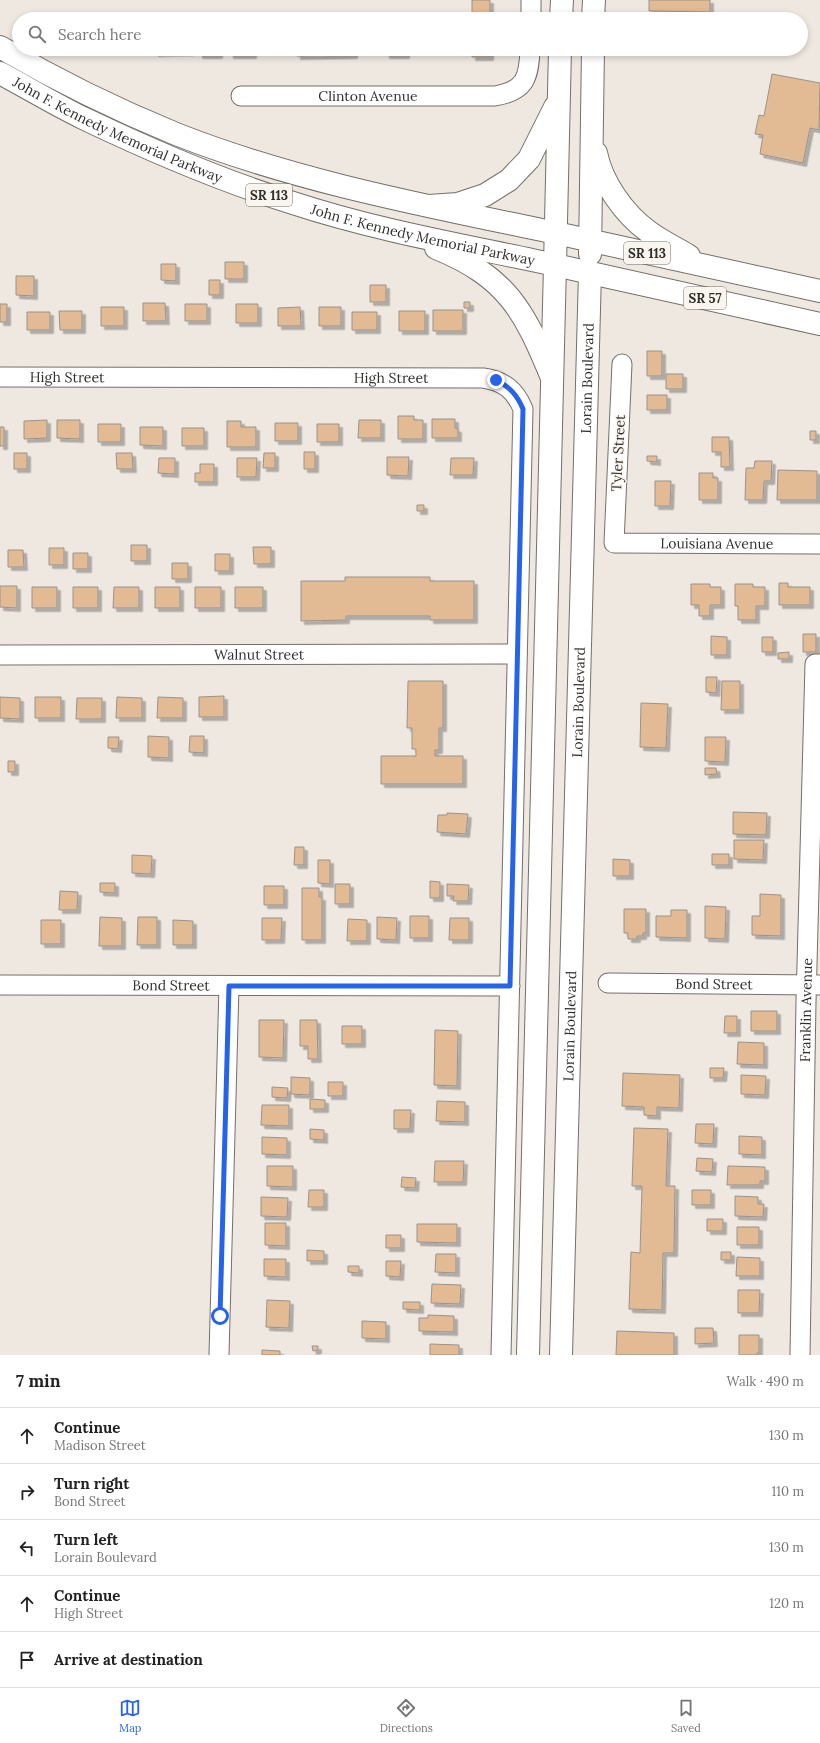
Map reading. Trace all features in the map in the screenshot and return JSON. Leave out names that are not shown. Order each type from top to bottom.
[{"type":"main road","points":[[561,12],[562,0]]},
{"type":"main road","points":[[593,12],[594,0]]},
{"type":"main road","name":"John F. Kennedy Memorial Parkway","points":[[0,47],[12,54]]},
{"type":"main road","name":"John F. Kennedy Memorial Parkway","points":[[16,56],[48,74],[176,134],[286,171],[429,206],[820,291]]},
{"type":"main road","points":[[528,1355],[560,56]]},
{"type":"main road","name":"Lorain Boulevard","points":[[561,1355],[590,272],[593,56]]},
{"type":"main road","name":"John F. Kennedy Memorial Parkway","points":[[0,73],[85,119],[156,151],[234,183],[293,203],[393,230],[590,272],[820,324]]},
{"type":"main road","points":[[429,206],[458,204],[485,195],[510,180],[529,159],[559,99]]},
{"type":"main road","name":"SR 57","points":[[591,124],[596,156],[605,178],[626,210],[649,232],[704,265]]},
{"type":"main road","points":[[393,230],[449,253],[478,268],[503,289],[524,315],[552,378]]},
{"type":"street","points":[[531,0],[531,12]]},
{"type":"street","name":"Clinton Avenue","points":[[241,96],[494,96],[506,94],[517,89],[526,80],[530,70],[530,56]]},
{"type":"street","name":"Tyler Street","points":[[614,543],[622,364]]},
{"type":"street","name":"High Street","points":[[0,377],[483,378],[496,380],[508,386],[518,397],[523,409],[517,654]]},
{"type":"street","name":"Louisiana Avenue","points":[[614,543],[820,544]]},
{"type":"street","points":[[501,1355],[517,654]]},
{"type":"street","name":"Walnut Street","points":[[0,655],[517,654]]},
{"type":"street","name":"Franklin Avenue","points":[[800,1355],[813,985],[818,664]]},
{"type":"street","name":"Bond Street","points":[[608,983],[813,985]]},
{"type":"street","name":"Bond Street","points":[[0,985],[510,986]]},
{"type":"street","points":[[219,1355],[229,986]]},
{"type":"building","points":[[472,0],[490,0],[490,12],[472,12]]},
{"type":"building","points":[[649,0],[710,0],[710,12],[649,11]]},
{"type":"building","points":[[472,56],[490,56],[490,57]]},
{"type":"building","points":[[772,74],[820,83],[819,130],[810,128],[803,163],[760,154],[763,135],[755,134],[759,115],[764,116]]},
{"type":"building","points":[[225,262],[244,262],[244,279],[225,279]]},
{"type":"building","points":[[161,264],[176,264],[176,281],[161,280]]},
{"type":"building","points":[[16,276],[34,276],[34,296],[16,295]]},
{"type":"building","points":[[209,280],[220,280],[220,295],[209,295]]},
{"type":"building","points":[[370,285],[386,285],[386,302],[370,302]]},
{"type":"building","points":[[464,302],[470,302],[470,308],[464,308]]},
{"type":"building","points":[[143,303],[165,303],[166,321],[143,321]]},
{"type":"building","points":[[0,304],[7,304],[7,322],[0,322]]},
{"type":"building","points":[[185,304],[207,304],[207,321],[185,321]]},
{"type":"building","points":[[236,304],[258,304],[258,323],[236,323]]},
{"type":"building","points":[[101,307],[124,307],[124,326],[101,326]]},
{"type":"building","points":[[300,307],[301,326],[278,326],[278,308]]},
{"type":"building","points":[[319,307],[341,307],[341,326],[319,326]]},
{"type":"building","points":[[433,310],[463,310],[463,331],[433,331]]},
{"type":"building","points":[[59,311],[82,311],[82,330],[60,330]]},
{"type":"building","points":[[399,311],[425,311],[425,331],[399,331]]},
{"type":"building","points":[[27,312],[50,312],[50,330],[27,330]]},
{"type":"building","points":[[352,312],[377,312],[377,330],[352,330]]},
{"type":"building","points":[[647,351],[662,351],[662,376],[647,376]]},
{"type":"building","points":[[666,374],[683,374],[683,389],[666,389]]},
{"type":"building","points":[[647,395],[667,395],[667,410],[647,410]]},
{"type":"building","points":[[398,416],[414,416],[414,420],[423,420],[423,439],[398,439]]},
{"type":"building","points":[[432,419],[455,419],[455,428],[458,429],[458,438],[432,438]]},
{"type":"building","points":[[47,420],[47,438],[24,439],[24,421]]},
{"type":"building","points":[[57,420],[80,420],[80,439],[57,438]]},
{"type":"building","points":[[359,420],[381,420],[381,438],[358,438]]},
{"type":"building","points":[[227,421],[241,421],[241,427],[256,427],[256,447],[227,447]]},
{"type":"building","points":[[275,423],[298,423],[298,441],[275,441]]},
{"type":"building","points":[[98,424],[121,424],[121,442],[98,442]]},
{"type":"building","points":[[317,424],[339,424],[339,442],[317,442]]},
{"type":"building","points":[[0,427],[4,427],[4,446],[0,446]]},
{"type":"building","points":[[140,427],[163,427],[163,446],[140,445]]},
{"type":"building","points":[[182,428],[204,428],[204,446],[182,446]]},
{"type":"building","points":[[810,431],[816,431],[816,440],[810,440]]},
{"type":"building","points":[[712,437],[729,437],[730,467],[721,467],[721,452],[712,452]]},
{"type":"building","points":[[304,452],[315,452],[315,469],[304,469]]},
{"type":"building","points":[[14,453],[27,453],[27,469],[14,469]]},
{"type":"building","points":[[116,453],[132,453],[133,469],[117,469]]},
{"type":"building","points":[[264,453],[275,453],[275,468],[263,468]]},
{"type":"building","points":[[647,456],[657,456],[657,462],[647,461]]},
{"type":"building","points":[[387,457],[409,457],[408,476],[387,475]]},
{"type":"building","points":[[159,458],[175,458],[175,474],[158,473]]},
{"type":"building","points":[[237,458],[257,458],[256,477],[237,477]]},
{"type":"building","points":[[451,458],[474,458],[473,475],[450,475]]},
{"type":"building","points":[[755,461],[772,461],[771,481],[764,481],[763,500],[745,500],[746,468],[754,468]]},
{"type":"building","points":[[200,464],[214,464],[214,482],[195,482],[195,473],[200,473]]},
{"type":"building","points":[[778,470],[817,471],[817,500],[777,500]]},
{"type":"building","points":[[699,473],[713,473],[713,478],[718,478],[718,500],[699,500]]},
{"type":"building","points":[[655,481],[671,481],[670,506],[655,506]]},
{"type":"building","points":[[417,505],[424,505],[424,511],[417,511]]},
{"type":"building","points":[[131,545],[147,545],[147,561],[131,561]]},
{"type":"building","points":[[253,547],[271,547],[271,564],[254,564]]},
{"type":"building","points":[[49,548],[64,548],[64,565],[49,565]]},
{"type":"building","points":[[8,550],[23,550],[24,567],[8,567]]},
{"type":"building","points":[[73,553],[88,553],[88,569],[73,569]]},
{"type":"building","points":[[215,554],[230,554],[230,571],[215,571]]},
{"type":"building","points":[[172,563],[188,563],[188,579],[172,579]]},
{"type":"building","points":[[345,577],[430,577],[430,581],[474,581],[474,620],[430,620],[430,616],[346,616],[346,620],[301,621],[301,581],[345,581]]},
{"type":"building","points":[[779,583],[788,583],[788,587],[810,587],[810,605],[779,605]]},
{"type":"building","points":[[691,584],[710,584],[710,587],[721,587],[721,605],[710,605],[710,616],[699,616],[699,605],[691,605]]},
{"type":"building","points":[[735,584],[753,584],[753,587],[765,587],[765,606],[756,606],[756,620],[738,620],[738,606],[735,606]]},
{"type":"building","points":[[0,586],[17,586],[17,608],[0,607]]},
{"type":"building","points":[[32,587],[57,587],[57,608],[32,608]]},
{"type":"building","points":[[73,587],[98,587],[98,608],[73,608]]},
{"type":"building","points":[[114,587],[139,587],[139,608],[113,608]]},
{"type":"building","points":[[155,587],[180,587],[180,608],[155,608]]},
{"type":"building","points":[[195,587],[221,587],[221,608],[195,608]]},
{"type":"building","points":[[235,587],[263,587],[263,608],[235,608]]},
{"type":"building","points":[[803,634],[816,634],[816,652],[803,652]]},
{"type":"building","points":[[711,636],[727,637],[727,655],[711,655]]},
{"type":"building","points":[[762,637],[773,637],[773,652],[762,652]]},
{"type":"building","points":[[789,652],[789,659],[778,659],[778,653]]},
{"type":"building","points":[[706,677],[717,677],[716,693],[706,692]]},
{"type":"building","points":[[408,681],[443,681],[443,728],[439,728],[439,750],[435,750],[435,756],[463,756],[463,784],[381,784],[381,756],[416,756],[416,749],[412,749],[412,728],[407,728]]},
{"type":"building","points":[[722,681],[740,681],[740,710],[721,710]]},
{"type":"building","points":[[224,696],[224,717],[199,717],[199,697]]},
{"type":"building","points":[[0,697],[20,698],[20,719],[0,718]]},
{"type":"building","points":[[35,697],[61,697],[61,718],[35,718]]},
{"type":"building","points":[[117,697],[142,698],[142,718],[116,718]]},
{"type":"building","points":[[158,697],[183,698],[183,718],[157,718]]},
{"type":"building","points":[[77,698],[102,698],[102,719],[76,719]]},
{"type":"building","points":[[641,703],[668,704],[666,748],[640,747]]},
{"type":"building","points":[[148,736],[169,737],[169,758],[148,757]]},
{"type":"building","points":[[190,736],[204,736],[204,753],[189,752]]},
{"type":"building","points":[[108,737],[119,737],[118,749],[108,748]]},
{"type":"building","points":[[705,737],[726,737],[725,762],[705,761]]},
{"type":"building","points":[[8,761],[15,761],[15,772],[8,772]]},
{"type":"building","points":[[705,768],[716,768],[717,774],[705,775]]},
{"type":"building","points":[[733,812],[767,813],[766,835],[733,834]]},
{"type":"building","points":[[447,813],[468,814],[466,834],[437,832],[438,815],[447,815]]},
{"type":"building","points":[[734,840],[764,840],[763,860],[734,859]]},
{"type":"building","points":[[295,847],[304,847],[304,865],[294,865]]},
{"type":"building","points":[[712,854],[729,854],[729,865],[712,865]]},
{"type":"building","points":[[132,855],[152,856],[151,874],[132,873]]},
{"type":"building","points":[[613,859],[630,860],[630,876],[613,876]]},
{"type":"building","points":[[318,860],[330,860],[330,884],[318,883]]},
{"type":"building","points":[[430,881],[440,882],[440,898],[430,898]]},
{"type":"building","points":[[100,883],[115,883],[115,893],[100,892]]},
{"type":"building","points":[[335,884],[350,884],[350,904],[335,904]]},
{"type":"building","points":[[447,884],[469,885],[468,901],[453,901],[454,896],[447,896]]},
{"type":"building","points":[[264,886],[284,886],[284,905],[264,905]]},
{"type":"building","points":[[302,888],[319,888],[319,897],[322,897],[322,940],[302,940]]},
{"type":"building","points":[[60,891],[78,892],[77,910],[59,910]]},
{"type":"building","points":[[760,894],[781,895],[781,936],[752,935],[752,916],[760,916]]},
{"type":"building","points":[[705,906],[726,907],[725,939],[705,938]]},
{"type":"building","points":[[624,909],[646,909],[646,933],[643,933],[643,936],[637,936],[637,939],[628,939],[628,933],[624,933]]},
{"type":"building","points":[[671,910],[687,910],[687,938],[656,937],[656,916],[671,916]]},
{"type":"building","points":[[410,916],[429,916],[429,938],[410,938]]},
{"type":"building","points":[[100,917],[122,918],[122,946],[99,946]]},
{"type":"building","points":[[138,917],[157,917],[157,945],[137,945]]},
{"type":"building","points":[[377,917],[397,918],[396,940],[377,939]]},
{"type":"building","points":[[262,918],[282,918],[281,940],[262,940]]},
{"type":"building","points":[[450,918],[469,918],[469,940],[449,940]]},
{"type":"building","points":[[348,919],[367,920],[367,941],[347,941]]},
{"type":"building","points":[[41,920],[61,920],[61,944],[41,944]]},
{"type":"building","points":[[173,920],[193,921],[193,945],[173,945]]},
{"type":"building","points":[[751,1011],[777,1011],[777,1031],[751,1031]]},
{"type":"building","points":[[725,1016],[737,1016],[737,1033],[724,1033]]},
{"type":"building","points":[[259,1020],[284,1020],[283,1058],[259,1057]]},
{"type":"building","points":[[300,1020],[317,1020],[318,1059],[308,1059],[308,1046],[300,1046]]},
{"type":"building","points":[[342,1026],[362,1026],[362,1044],[342,1044]]},
{"type":"building","points":[[435,1030],[458,1031],[457,1086],[434,1085]]},
{"type":"building","points":[[738,1042],[764,1043],[764,1065],[737,1064]]},
{"type":"building","points":[[710,1068],[724,1068],[723,1078],[710,1078]]},
{"type":"building","points":[[623,1073],[680,1075],[679,1108],[657,1107],[657,1116],[644,1115],[644,1107],[622,1106]]},
{"type":"building","points":[[741,1075],[766,1076],[765,1095],[741,1094]]},
{"type":"building","points":[[291,1077],[310,1078],[310,1095],[291,1094]]},
{"type":"building","points":[[328,1082],[343,1082],[343,1096],[328,1096]]},
{"type":"building","points":[[272,1087],[288,1088],[287,1098],[272,1097]]},
{"type":"building","points":[[310,1099],[325,1100],[325,1109],[310,1109]]},
{"type":"building","points":[[437,1101],[465,1102],[465,1122],[436,1121]]},
{"type":"building","points":[[262,1105],[289,1105],[289,1126],[261,1125]]},
{"type":"building","points":[[394,1110],[411,1110],[410,1129],[394,1129]]},
{"type":"building","points":[[696,1124],[714,1124],[713,1144],[695,1143]]},
{"type":"building","points":[[634,1128],[668,1129],[666,1186],[675,1186],[674,1253],[663,1253],[662,1310],[629,1309],[631,1252],[640,1253],[642,1186],[632,1186]]},
{"type":"building","points":[[310,1129],[324,1130],[324,1140],[310,1139]]},
{"type":"building","points":[[739,1136],[762,1137],[762,1155],[739,1154]]},
{"type":"building","points":[[262,1137],[287,1138],[287,1155],[262,1154]]},
{"type":"building","points":[[697,1158],[713,1159],[712,1172],[696,1171]]},
{"type":"building","points":[[435,1161],[464,1161],[463,1182],[434,1182]]},
{"type":"building","points":[[267,1166],[293,1166],[293,1187],[267,1186]]},
{"type":"building","points":[[728,1166],[765,1167],[765,1181],[760,1181],[760,1185],[727,1185]]},
{"type":"building","points":[[402,1177],[416,1178],[415,1188],[401,1187]]},
{"type":"building","points":[[309,1190],[324,1190],[324,1207],[308,1207]]},
{"type":"building","points":[[692,1190],[711,1190],[711,1205],[692,1205]]},
{"type":"building","points":[[735,1196],[758,1197],[758,1204],[764,1204],[763,1217],[735,1216]]},
{"type":"building","points":[[261,1197],[288,1198],[287,1217],[261,1216]]},
{"type":"building","points":[[707,1219],[723,1219],[723,1231],[707,1231]]},
{"type":"building","points":[[265,1223],[286,1223],[286,1246],[265,1245]]},
{"type":"building","points":[[417,1224],[457,1224],[457,1243],[417,1242]]},
{"type":"building","points":[[737,1227],[759,1227],[759,1245],[737,1245]]},
{"type":"building","points":[[386,1235],[401,1235],[401,1248],[386,1248]]},
{"type":"building","points":[[307,1250],[324,1251],[324,1261],[307,1261]]},
{"type":"building","points":[[721,1252],[731,1252],[731,1260],[721,1260]]},
{"type":"building","points":[[436,1254],[456,1254],[456,1273],[435,1272]]},
{"type":"building","points":[[737,1257],[760,1258],[760,1276],[736,1276]]},
{"type":"building","points":[[264,1259],[286,1259],[286,1277],[264,1276]]},
{"type":"building","points":[[386,1261],[401,1261],[400,1277],[386,1276]]},
{"type":"building","points":[[348,1266],[359,1266],[359,1273],[348,1272]]},
{"type":"building","points":[[432,1284],[461,1285],[460,1304],[431,1303]]},
{"type":"building","points":[[738,1290],[760,1290],[759,1313],[738,1313]]},
{"type":"building","points":[[267,1300],[290,1301],[289,1328],[266,1327]]},
{"type":"building","points":[[403,1302],[420,1302],[420,1310],[403,1309]]},
{"type":"building","points":[[428,1315],[454,1316],[454,1332],[419,1331],[419,1318],[428,1318]]},
{"type":"building","points":[[362,1321],[386,1322],[386,1339],[362,1338]]},
{"type":"building","points":[[695,1328],[713,1328],[714,1343],[695,1344]]},
{"type":"building","points":[[617,1331],[674,1333],[674,1355],[616,1355]]},
{"type":"building","points":[[739,1335],[759,1335],[759,1353],[757,1353],[757,1355],[739,1355]]},
{"type":"building","points":[[430,1344],[459,1345],[459,1355],[430,1355]]},
{"type":"building","points":[[312,1346],[318,1346],[318,1350],[313,1351]]},
{"type":"building","points":[[262,1350],[280,1351],[280,1355],[262,1355]]},
{"type":"route","points":[[220,1316],[229,986],[510,986],[523,409],[518,397],[508,386],[496,380]]}]
